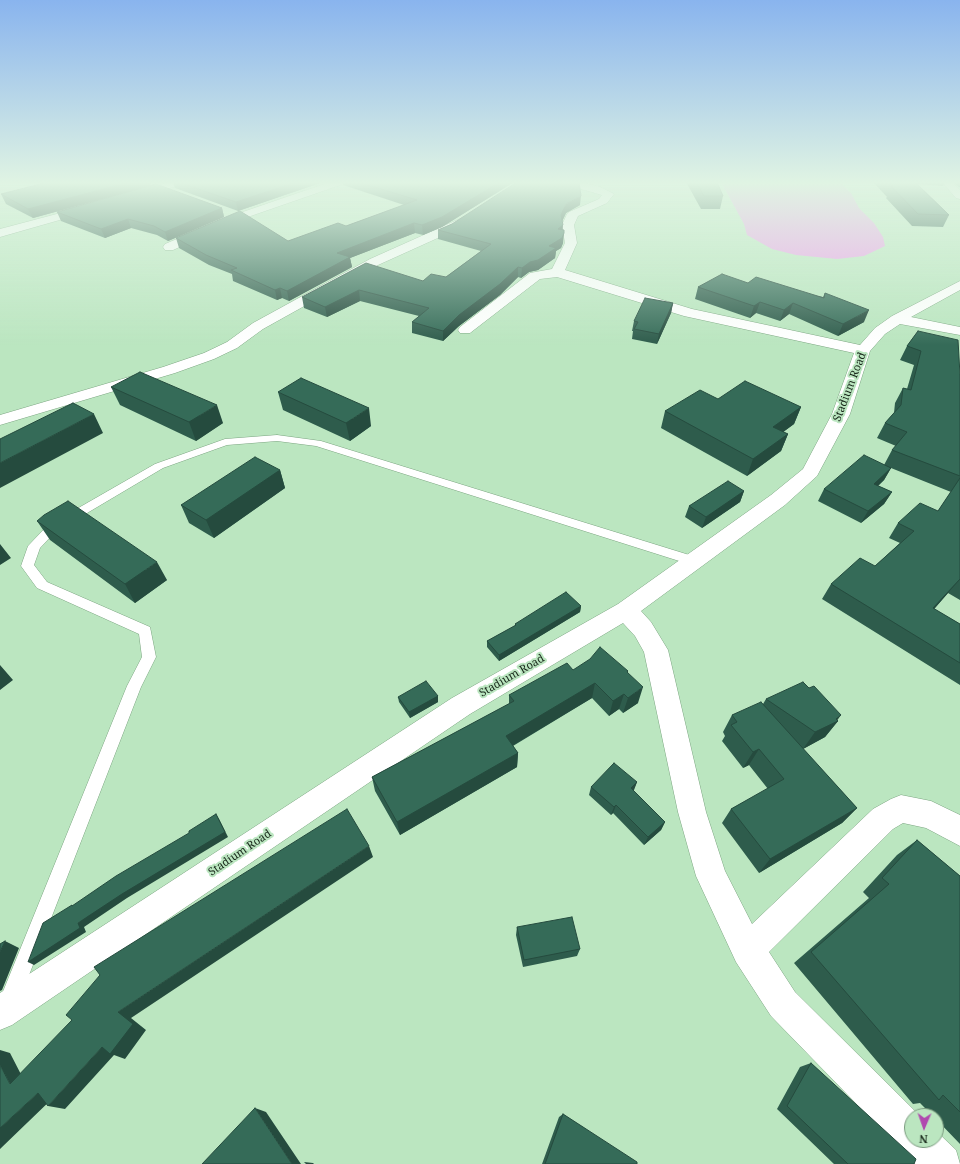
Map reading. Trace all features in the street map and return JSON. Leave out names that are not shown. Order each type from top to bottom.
[{"type":"street","points":[[169,247],[194,236]]},
{"type":"street","points":[[0,420],[169,370],[209,356],[232,345],[258,326],[374,262],[433,236]]},
{"type":"street","points":[[557,273],[572,243],[571,236]]},
{"type":"street","points":[[465,330],[535,276],[546,273],[557,273],[569,275],[689,313],[863,350]]},
{"type":"street","name":"Stadium Road","points":[[3,1011],[461,706],[626,610],[778,500],[810,472],[841,414],[863,350],[880,331],[897,319],[960,285]]},
{"type":"street","points":[[897,319],[960,331]]},
{"type":"street","points":[[626,610],[643,629],[656,650],[692,812],[711,876],[748,950],[783,1004],[904,1126]]},
{"type":"street","points":[[748,950],[883,819],[901,809],[931,815],[960,831]]},
{"type":"street","points":[[926,1148],[942,1164]]},
{"type":"lane","points":[[3,1011],[131,694],[149,657],[145,631],[42,585],[27,566],[34,546],[51,528],[159,466],[225,442],[277,438],[317,443],[695,561]]},
{"type":"shaded area","points":[[749,236],[883,236],[885,246],[864,256],[837,259],[796,255],[772,249]]},
{"type":"building","points":[[180,236],[281,236],[288,241],[301,236],[380,236],[337,253],[350,257],[287,291],[280,288],[275,290],[231,270],[237,268],[206,255],[176,238]]},
{"type":"building","points":[[462,236],[563,236],[549,246],[556,248],[538,260],[530,262],[522,268],[518,267],[500,284],[459,315],[443,331],[412,322],[429,308],[359,290],[325,307],[302,297],[366,263],[423,281],[431,274],[446,277],[491,244]]},
{"type":"building","points":[[722,274],[748,283],[756,277],[824,298],[825,293],[869,310],[843,324],[793,303],[784,310],[760,302],[754,306],[698,287]]},
{"type":"building","points":[[645,298],[673,303],[659,334],[634,329],[638,322],[634,321]]},
{"type":"building","points":[[918,331],[958,340],[960,375],[960,476],[892,450],[907,432],[885,423],[901,405],[903,388],[911,390],[921,351],[907,346]]},
{"type":"building","points":[[140,372],[217,405],[189,422],[111,387]]},
{"type":"building","points":[[301,378],[369,408],[346,423],[278,392]]},
{"type":"building","points":[[745,381],[801,407],[773,427],[788,434],[753,459],[665,411],[700,390],[718,399]]},
{"type":"building","points":[[73,403],[94,414],[0,463],[0,439]]},
{"type":"building","points":[[864,455],[891,468],[874,484],[892,492],[868,511],[824,489]]},
{"type":"building","points":[[255,457],[280,470],[206,520],[181,505]]},
{"type":"building","points":[[960,478],[960,579],[933,608],[960,624],[960,663],[831,584],[860,558],[875,566],[914,531],[898,523],[920,503],[938,511]]},
{"type":"building","points":[[728,481],[744,491],[706,517],[689,506]]},
{"type":"building","points":[[68,501],[157,562],[125,584],[37,521],[44,515]]},
{"type":"building","points":[[566,592],[581,606],[499,655],[487,641],[516,625],[515,624]]},
{"type":"building","points":[[600,647],[628,671],[627,672],[643,687],[628,698],[624,694],[613,701],[595,683],[506,736],[518,753],[397,822],[372,777],[514,701],[509,695],[567,663],[573,670],[590,659]]},
{"type":"building","points":[[426,681],[438,696],[409,712],[398,697]]},
{"type":"building","points":[[803,682],[809,688],[814,686],[841,715],[836,719],[838,721],[815,732],[766,699]]},
{"type":"building","points":[[761,702],[857,808],[770,859],[731,809],[784,779],[759,749],[753,752],[731,725],[737,722],[732,715]]},
{"type":"building","points":[[614,763],[637,782],[631,788],[665,822],[648,837],[616,805],[614,807],[591,787]]},
{"type":"building","points":[[347,809],[369,846],[118,1012],[133,1024],[110,1054],[102,1047],[48,1106],[38,1093],[0,1128],[0,1065],[10,1084],[72,1020],[66,1015],[100,975],[94,967]]},
{"type":"building","points":[[216,814],[225,832],[122,894],[78,923],[80,928],[28,962],[43,923],[72,906],[116,876],[189,833],[189,831]]},
{"type":"building","points":[[917,840],[960,876],[960,1112],[943,1095],[939,1100],[811,952],[889,884],[882,878]]},
{"type":"building","points":[[572,917],[580,949],[524,960],[517,927]]},
{"type":"building","points":[[5,941],[0,952],[0,944]]},
{"type":"building","points":[[811,1063],[916,1159],[914,1164],[848,1164],[787,1106]]},
{"type":"building","points":[[255,1108],[292,1164],[202,1164]]},
{"type":"building","points":[[563,1114],[637,1162],[637,1164],[545,1164]]}]
